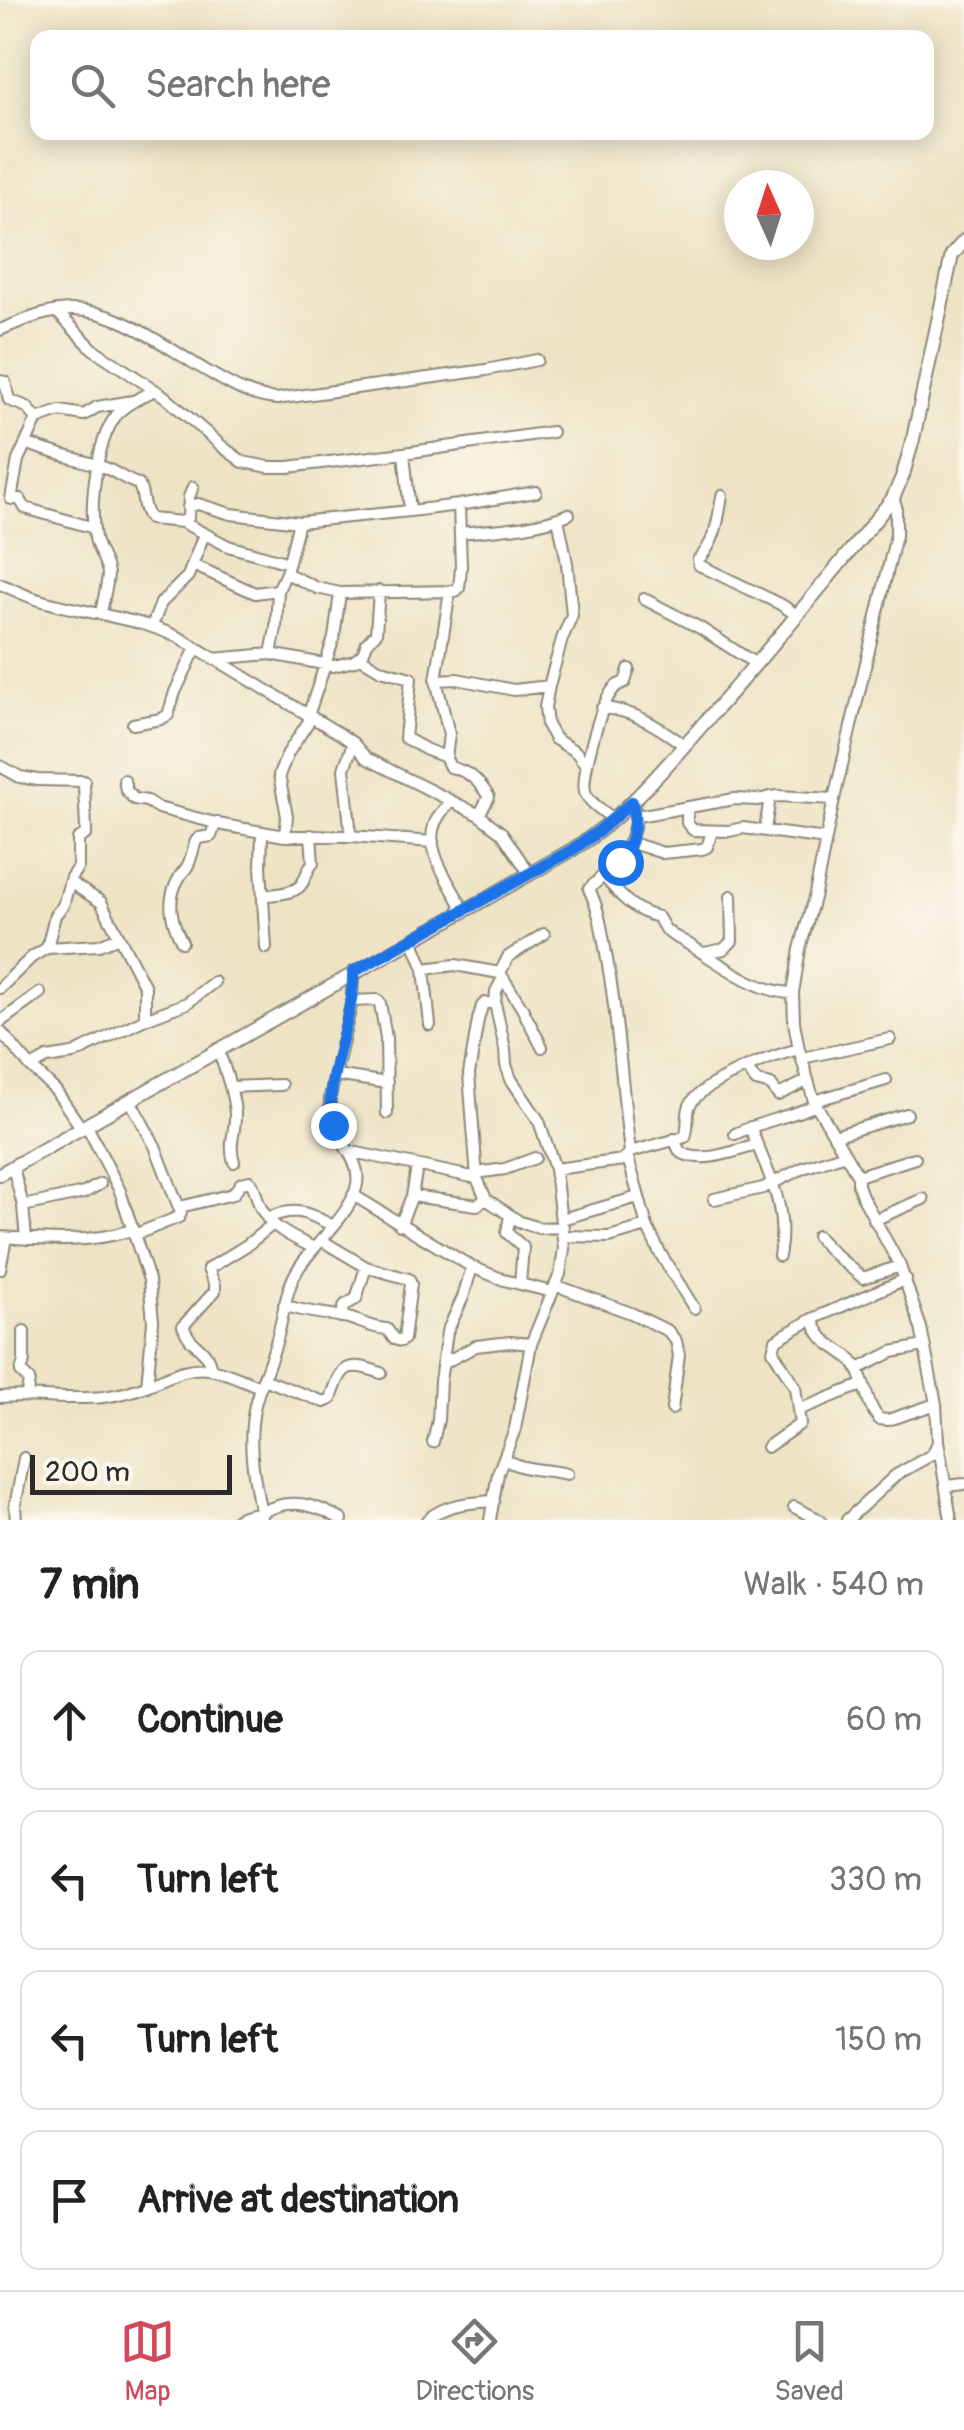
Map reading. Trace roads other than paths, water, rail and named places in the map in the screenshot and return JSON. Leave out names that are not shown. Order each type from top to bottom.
[{"type":"main road","points":[[6,1171],[529,873],[634,809],[893,498],[913,439],[952,255],[964,242]]},
{"type":"street","points":[[0,330],[56,311],[86,310],[115,318],[232,386],[264,398],[314,395],[537,360]]},
{"type":"street","points":[[56,311],[92,348],[155,390],[243,462],[288,467],[552,432]]},
{"type":"street","points":[[0,381],[6,382],[9,400],[26,407],[37,419]]},
{"type":"street","points":[[100,614],[108,572],[94,528],[97,465],[108,430],[119,412],[155,390]]},
{"type":"street","points":[[94,528],[25,508],[20,499],[11,498],[18,460],[37,419],[60,411],[84,415],[97,406],[133,401]]},
{"type":"street","points":[[26,443],[97,465],[140,486],[141,503],[150,519],[182,522],[228,546],[288,568],[317,588],[340,592],[459,588],[460,505]]},
{"type":"street","points":[[404,454],[410,510]]},
{"type":"street","points":[[182,522],[188,518],[193,487]]},
{"type":"street","points":[[188,507],[198,504],[230,514],[299,522],[460,505],[536,492]]},
{"type":"street","points":[[722,496],[714,537],[698,560],[699,565],[797,616]]},
{"type":"street","points":[[893,498],[896,535],[800,949],[793,993],[794,1022],[815,1103],[858,1176],[858,1185],[874,1220],[906,1279],[921,1328],[936,1404],[951,1520]]},
{"type":"street","points":[[461,534],[564,516],[572,615],[545,707],[555,740],[579,754],[586,766]]},
{"type":"street","points":[[271,654],[278,590],[288,568],[299,522]]},
{"type":"street","points":[[152,626],[161,603],[188,576],[204,534]]},
{"type":"street","points":[[193,565],[255,593],[278,590]]},
{"type":"street","points":[[0,584],[38,600],[152,626],[196,648],[353,743],[366,758],[478,815],[502,833],[529,873]]},
{"type":"street","points":[[212,659],[271,654],[342,665],[363,654],[376,633],[379,591]]},
{"type":"street","points":[[450,591],[436,680],[448,734],[446,764],[466,771],[480,782],[489,797],[478,815]]},
{"type":"street","points":[[285,836],[287,816],[279,775],[310,717],[334,638],[340,592]]},
{"type":"street","points":[[644,599],[700,628],[756,664]]},
{"type":"street","points":[[133,724],[168,714],[196,648]]},
{"type":"street","points":[[359,657],[380,670],[411,678],[405,738],[446,757]]},
{"type":"street","points":[[613,819],[587,796],[586,766],[602,708],[614,688],[625,682],[629,669]]},
{"type":"street","points":[[436,680],[457,679],[514,690],[549,686]]},
{"type":"street","points":[[602,708],[638,716],[684,745]]},
{"type":"street","points":[[351,836],[344,769],[353,743]]},
{"type":"street","points":[[0,766],[17,776],[38,780],[84,780],[86,834],[78,838],[78,867],[63,906],[56,913],[47,948]]},
{"type":"street","points":[[124,780],[134,799],[262,833],[434,842]]},
{"type":"street","points":[[694,1308],[660,1253],[638,1197],[629,1155],[616,1010],[599,913],[589,889],[626,853],[634,809],[784,796],[834,798]]},
{"type":"street","points":[[765,830],[770,797]]},
{"type":"street","points":[[450,802],[432,832],[438,863],[461,905],[459,912]]},
{"type":"street","points":[[687,807],[689,828],[712,832],[744,828],[826,839]]},
{"type":"street","points":[[182,942],[174,926],[172,894],[196,841],[211,836],[216,822]]},
{"type":"street","points":[[628,842],[663,853],[702,850],[708,847],[712,832]]},
{"type":"street","points":[[262,833],[266,948]]},
{"type":"street","points":[[262,896],[300,885],[313,863],[311,836]]},
{"type":"street","points":[[604,876],[627,902],[658,917],[668,932],[725,967],[778,992],[793,993]]},
{"type":"street","points":[[71,883],[98,899],[119,937],[145,988],[145,1019]]},
{"type":"street","points":[[704,954],[724,949],[732,941],[731,896]]},
{"type":"street","points":[[490,1520],[498,1473],[515,1429],[531,1344],[563,1262],[555,1169],[539,1121],[508,1073],[495,1003],[508,958],[544,934]]},
{"type":"street","points":[[40,993],[5,1018],[0,992],[32,957],[47,948],[99,946],[119,937]]},
{"type":"street","points":[[412,939],[424,969],[430,1026]]},
{"type":"street","points":[[424,969],[464,966],[501,976],[542,1047]]},
{"type":"street","points":[[261,1516],[250,1459],[252,1421],[284,1305],[297,1271],[353,1195],[357,1176],[331,1119],[330,1097],[352,1000],[353,972]]},
{"type":"street","points":[[31,1067],[47,1058],[67,1056],[187,1002],[214,982]]},
{"type":"street","points":[[352,1000],[380,1003],[386,1038],[387,1112]]},
{"type":"street","points":[[495,1003],[484,1004],[479,1015],[470,1067],[477,1176],[486,1199],[531,1226],[610,1237],[647,1226]]},
{"type":"street","points":[[0,1031],[84,1127],[114,1178],[153,1302],[147,1386]]},
{"type":"street","points":[[555,1169],[629,1155],[681,1138],[687,1134],[688,1110],[695,1097],[763,1059],[890,1039]]},
{"type":"street","points":[[0,1052],[14,1046]]},
{"type":"street","points":[[218,1049],[235,1116],[230,1145],[234,1162]]},
{"type":"street","points":[[747,1069],[778,1094],[807,1081]]},
{"type":"street","points":[[335,1075],[387,1084]]},
{"type":"street","points":[[735,1134],[886,1080]]},
{"type":"street","points":[[230,1087],[281,1085]]},
{"type":"street","points":[[0,1270],[3,1237],[92,1240],[179,1217],[180,1207],[130,1100]]},
{"type":"street","points":[[834,1136],[906,1114]]},
{"type":"street","points":[[750,1127],[781,1208],[778,1256]]},
{"type":"street","points":[[674,1139],[680,1152],[693,1158],[757,1144]]},
{"type":"street","points":[[348,1150],[417,1167],[477,1176],[535,1158]]},
{"type":"street","points":[[714,1199],[754,1192],[803,1168],[845,1154]]},
{"type":"street","points":[[858,1176],[914,1158]]},
{"type":"street","points":[[400,1225],[412,1196],[417,1167]]},
{"type":"street","points":[[6,1171],[22,1206],[26,1239]]},
{"type":"street","points":[[180,1207],[233,1194],[241,1183],[250,1181],[255,1186],[258,1204],[270,1221],[366,1267],[410,1282],[401,1341],[394,1339],[390,1330],[284,1305]]},
{"type":"street","points":[[22,1206],[84,1193],[100,1184]]},
{"type":"street","points":[[353,1195],[472,1267],[631,1313],[668,1331],[679,1354],[672,1409]]},
{"type":"street","points":[[412,1196],[477,1205],[486,1199]]},
{"type":"street","points":[[563,1228],[638,1197]]},
{"type":"street","points":[[874,1220],[923,1199]]},
{"type":"street","points":[[212,1368],[208,1356],[190,1340],[184,1326],[215,1291],[210,1268],[247,1245],[285,1211],[299,1210],[333,1226]]},
{"type":"street","points":[[510,1215],[507,1233],[524,1247],[520,1284]]},
{"type":"street","points":[[816,1236],[863,1278],[900,1266]]},
{"type":"street","points":[[341,1317],[344,1305],[356,1300],[366,1267]]},
{"type":"street","points":[[432,1442],[438,1420],[446,1332],[464,1297],[472,1267]]},
{"type":"street","points":[[767,1447],[800,1424],[795,1387],[773,1351],[780,1336],[906,1279]]},
{"type":"street","points":[[812,1319],[819,1334],[850,1357],[879,1419],[888,1420],[936,1404]]},
{"type":"street","points":[[24,1331],[21,1372],[28,1378],[27,1395]]},
{"type":"street","points":[[442,1364],[476,1346],[531,1344]]},
{"type":"street","points":[[858,1370],[892,1352],[924,1346]]},
{"type":"street","points":[[0,1397],[104,1396],[147,1386],[184,1370],[212,1368],[324,1402],[331,1399],[342,1370],[348,1367],[362,1366],[382,1373]]},
{"type":"street","points":[[798,1409],[864,1385]]},
{"type":"street","points":[[846,1520],[896,1474],[933,1454],[938,1441]]},
{"type":"street","points":[[16,1520],[24,1458]]},
{"type":"street","points":[[504,1459],[530,1469],[567,1474]]},
{"type":"street","points":[[946,1486],[964,1484]]},
{"type":"street","points":[[427,1520],[458,1504],[494,1501]]},
{"type":"street","points":[[261,1516],[268,1508],[291,1504],[322,1510],[342,1520]]},
{"type":"street","points":[[794,1507],[820,1520]]},
{"type":"street","points":[[236,1520],[244,1514],[261,1516]]}]
